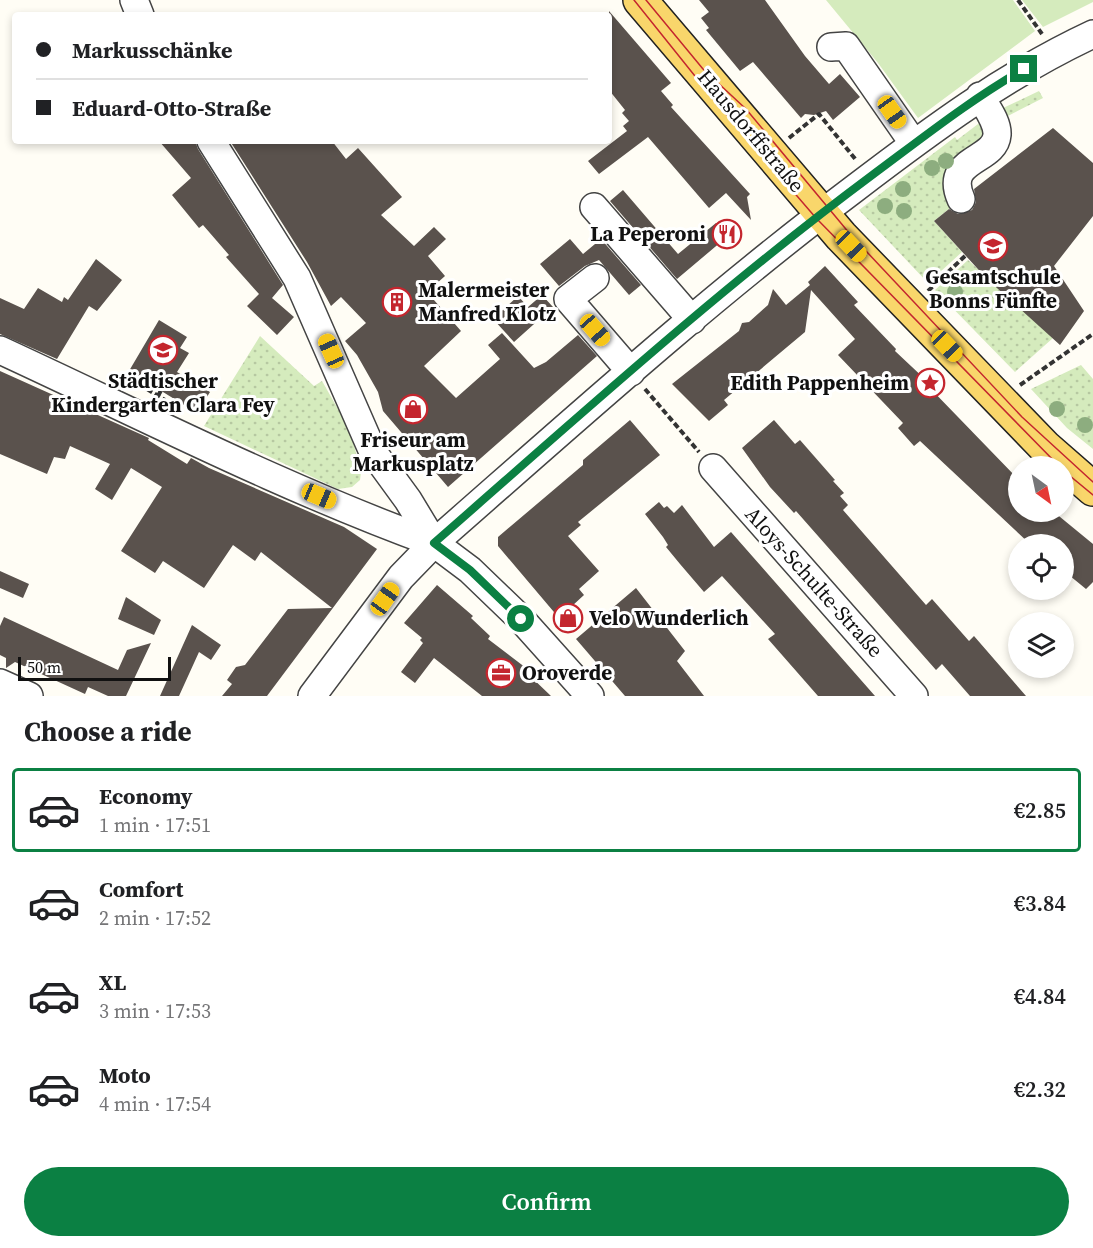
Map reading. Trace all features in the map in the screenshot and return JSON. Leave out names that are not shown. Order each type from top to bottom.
[{"type":"main road","name":"Hausdorffstraße","points":[[640,0],[821,213],[1045,447],[1093,489]]},
{"type":"street","points":[[312,696],[401,577],[434,543],[692,320],[821,213],[980,96],[1024,69],[1093,34]]},
{"type":"street","points":[[831,47],[846,46],[914,144]]},
{"type":"street","points":[[961,199],[957,189],[957,179],[962,171],[996,141],[998,134],[980,96]]},
{"type":"street","points":[[213,144],[297,278],[373,452],[408,500],[434,543]]},
{"type":"street","points":[[594,207],[692,320]]},
{"type":"street","points":[[595,278],[568,299],[631,372]]},
{"type":"street","points":[[0,350],[258,470],[388,526],[434,543],[470,570],[521,619],[590,696]]},
{"type":"street","name":"Aloys-Schulte-Straße","points":[[713,468],[914,696]]},
{"type":"street","points":[[0,683],[29,696]]},
{"type":"path","points":[[1018,0],[1039,29]]},
{"type":"path","points":[[789,138],[819,114],[870,177]]},
{"type":"path","points":[[929,291],[965,256]]},
{"type":"path","points":[[1001,400],[1024,381],[1093,334]]},
{"type":"path","points":[[631,372],[713,468]]},
{"type":"path","points":[[158,396],[167,379]]},
{"type":"green space","points":[[826,0],[1013,0],[1035,31],[918,118],[878,63]]},
{"type":"green space","points":[[1022,0],[1093,0],[1093,2],[1043,27]]},
{"type":"green space","points":[[1039,91],[1043,98],[1006,117],[1001,109]]},
{"type":"green space","points":[[982,121],[985,133],[955,204],[934,221],[962,252],[928,283],[859,210],[955,137],[957,140]]},
{"type":"green space","points":[[968,260],[1053,338],[1015,372],[935,290]]},
{"type":"green space","points":[[260,336],[314,386],[322,381],[350,430],[361,472],[360,480],[352,487],[338,489],[204,426]]},
{"type":"green space","points":[[1081,365],[1093,379],[1093,449],[1067,428],[1031,389]]},
{"type":"building","points":[[699,0],[765,0],[805,56],[829,84],[840,74],[860,97],[833,120],[826,111],[814,115],[805,114],[801,118],[753,62],[740,71],[706,30],[709,28],[701,18],[709,12]]},
{"type":"building","points":[[612,14],[671,83],[661,91],[673,105],[671,107],[750,194],[747,197],[751,220],[726,193],[709,208],[648,137],[599,174],[588,161],[627,131],[623,126],[629,121],[622,113],[625,110],[612,94]]},
{"type":"building","points":[[1053,128],[1093,163],[1093,216],[1054,266],[1084,311],[1060,345],[987,279],[934,221],[949,209],[958,214],[972,210],[976,202],[974,189]]},
{"type":"building","points":[[162,144],[196,144],[283,285],[272,298],[294,317],[277,335],[247,306],[259,294],[226,257],[229,255],[203,225],[199,228],[172,195],[191,178]]},
{"type":"building","points":[[232,144],[334,144],[346,159],[358,148],[402,197],[381,215],[414,246],[434,227],[446,239],[428,256],[445,276],[427,292],[461,331],[424,366],[456,398],[500,359],[488,345],[502,333],[534,368],[546,362],[578,335],[597,356],[448,487],[383,411],[378,392],[357,355],[345,341],[366,323],[341,297],[331,306],[307,262]]},
{"type":"building","points":[[623,190],[678,254],[716,223],[728,236],[677,279],[610,201]]},
{"type":"building","points":[[570,239],[583,254],[601,239],[641,285],[629,295],[599,260],[585,266],[559,286],[540,264]]},
{"type":"building","points":[[96,259],[122,280],[97,311],[89,306],[57,359],[0,334],[0,298],[24,309],[38,288],[62,302],[64,297],[68,300]]},
{"type":"building","points":[[825,266],[858,302],[854,305],[896,349],[895,351],[928,382],[927,385],[1008,469],[1008,522],[1066,522],[1093,544],[1093,582],[1086,589],[1074,579],[1074,534],[1019,534],[920,441],[914,446],[898,428],[903,423],[838,355],[855,339],[811,290],[805,332],[724,400],[728,405],[709,421],[672,384],[739,331],[742,323],[749,322],[768,305],[773,289],[786,305],[810,285],[808,282]]},
{"type":"building","points":[[542,295],[553,307],[514,342],[493,319],[518,296],[528,307]]},
{"type":"building","points":[[159,320],[187,337],[180,348],[189,353],[177,372],[210,392],[197,413],[129,371]]},
{"type":"building","points":[[0,371],[149,438],[148,440],[187,464],[191,458],[344,527],[377,549],[267,696],[222,696],[232,684],[227,680],[236,667],[245,665],[288,609],[332,608],[261,552],[255,561],[233,545],[204,588],[163,561],[155,573],[121,551],[162,487],[131,468],[112,500],[95,489],[110,464],[70,446],[65,459],[54,457],[47,474],[0,454]]},
{"type":"building","points":[[630,420],[660,455],[578,522],[581,525],[568,536],[599,571],[579,589],[584,595],[559,618],[498,546],[498,537],[583,465],[583,460]]},
{"type":"building","points":[[774,420],[795,444],[800,440],[844,493],[840,496],[848,505],[843,510],[926,605],[932,599],[969,641],[974,636],[1008,678],[1026,696],[970,696],[942,664],[936,670],[796,511],[794,513],[770,487],[742,448]]},
{"type":"building","points":[[659,502],[664,508],[667,506],[674,513],[682,505],[714,547],[731,532],[875,696],[818,696],[768,639],[775,634],[722,576],[704,592],[666,547],[668,545],[663,537],[645,514]]},
{"type":"building","points":[[0,571],[29,584],[23,598],[0,588]]},
{"type":"building","points":[[437,585],[473,616],[471,618],[490,636],[488,639],[530,671],[528,674],[551,696],[482,696],[434,658],[415,683],[401,672],[423,643],[420,640],[422,638],[404,623]]},
{"type":"building","points":[[636,588],[685,651],[677,661],[704,696],[625,696],[576,639]]},
{"type":"building","points":[[126,597],[161,620],[154,635],[118,619]]},
{"type":"building","points":[[4,617],[118,670],[127,650],[151,643],[126,696],[108,696],[88,687],[85,694],[15,662],[6,668],[6,658],[0,655],[0,626]]},
{"type":"building","points":[[192,625],[221,645],[211,660],[199,652],[179,696],[160,696]]},
{"type":"tram line","points":[[634,0],[715,101],[816,218],[1049,456]]},
{"type":"tram line","points":[[646,0],[703,69],[746,109],[850,234],[1022,417],[1093,482]]},
{"type":"tram line","points":[[1074,479],[1093,495]]},
{"type":"place","name":"La Peperoni","points":[[727,234]]},
{"type":"place","name":"Gesamtschule Bonns Fünfte","points":[[993,246]]},
{"type":"place","name":"Malermeister Manfred Klotz","points":[[397,302]]},
{"type":"place","name":"Städtischer Kindergarten Clara Fey","points":[[163,350]]},
{"type":"place","name":"Edith Pappenheim","points":[[930,383]]},
{"type":"place","name":"Friseur am Markusplatz","points":[[413,409]]},
{"type":"place","name":"Velo Wunderlich","points":[[568,618]]},
{"type":"place","name":"Oroverde","points":[[501,673]]},
{"type":"route","points":[[521,619],[470,570],[434,543],[798,231],[980,96],[1024,69]]}]
